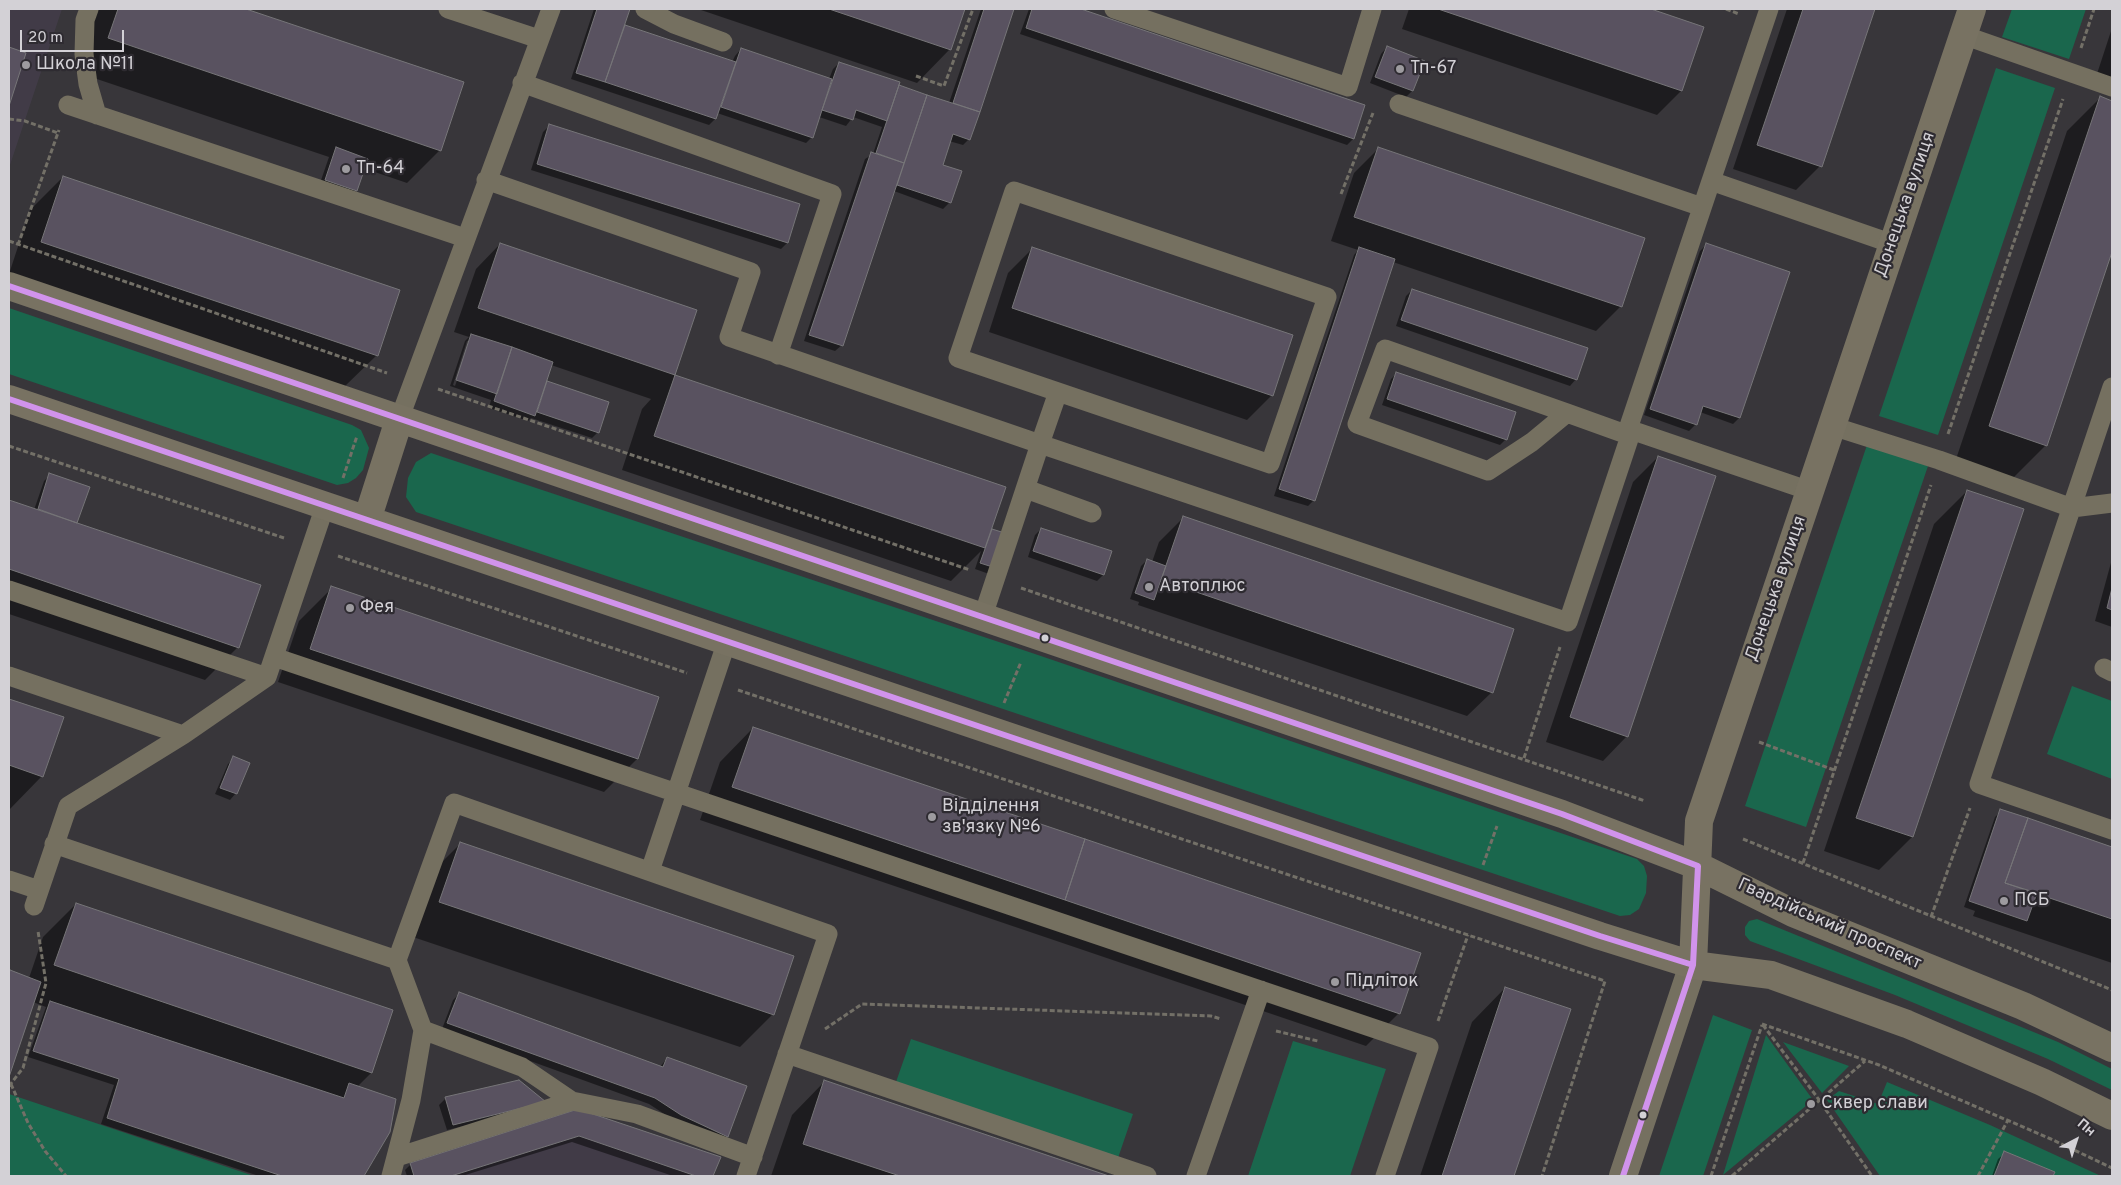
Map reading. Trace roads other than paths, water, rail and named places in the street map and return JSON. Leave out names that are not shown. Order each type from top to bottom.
[{"type":"main road","name":"Донецька вулиця","points":[[1693,965],[1699,821],[1972,9]]},
{"type":"main road","name":"Гвардійський проспект","points":[[9,286],[982,619],[1552,811],[1698,866],[1793,913],[2023,1006],[2112,1048]]},
{"type":"main road","points":[[9,399],[1600,936],[1693,965],[1771,975],[1780,978],[1907,1024],[2042,1082],[2112,1116]]},
{"type":"main road","points":[[367,520],[399,420]]},
{"type":"street","name":"Донецька вулиця","points":[[1622,1176],[1693,965]]},
{"type":"lane","points":[[89,9],[85,20],[84,54],[88,84],[97,115]]},
{"type":"lane","points":[[448,9],[539,39]]},
{"type":"lane","points":[[399,420],[550,9]]},
{"type":"lane","points":[[645,9],[674,24],[723,42]]},
{"type":"lane","points":[[1114,9],[1348,87],[1372,9]]},
{"type":"lane","points":[[486,180],[751,272],[729,337],[778,356],[1568,622],[1631,433],[1628,428],[1769,9]]},
{"type":"lane","points":[[1963,35],[2112,86]]},
{"type":"lane","points":[[522,83],[832,194],[778,356]]},
{"type":"lane","points":[[1400,104],[1702,207]]},
{"type":"lane","points":[[68,105],[465,238]]},
{"type":"lane","points":[[1711,182],[1893,244]]},
{"type":"lane","points":[[1014,191],[1327,296],[1270,464],[1058,392],[958,358],[1014,191]]},
{"type":"lane","points":[[1567,413],[1532,442],[1488,471],[1357,424],[1385,349],[1567,413],[1810,491]]},
{"type":"lane","points":[[2112,387],[1979,784],[2112,830]]},
{"type":"lane","points":[[982,619],[1058,392]]},
{"type":"lane","points":[[1832,426],[1939,460],[2072,508],[2112,503]]},
{"type":"lane","points":[[1026,489],[1092,513]]},
{"type":"lane","points":[[9,880],[36,898],[68,806],[182,735],[267,677],[311,547],[329,507]]},
{"type":"lane","points":[[9,590],[267,677]]},
{"type":"lane","points":[[650,871],[727,641]]},
{"type":"lane","points":[[274,656],[1429,1047],[1385,1176]]},
{"type":"lane","points":[[9,676],[182,735]]},
{"type":"lane","points":[[391,1176],[411,1100],[423,1030],[397,960],[454,803],[828,934],[746,1176]]},
{"type":"lane","points":[[54,844],[397,960]]},
{"type":"lane","points":[[1196,1176],[1261,990]]},
{"type":"lane","points":[[423,1030],[522,1067],[572,1101],[637,1114],[753,1157]]},
{"type":"lane","points":[[787,1054],[1148,1176]]},
{"type":"lane","points":[[397,1157],[572,1101]]},
{"type":"place","name":"Школа №11","points":[[26,65]]},
{"type":"place","name":"Тп-67","points":[[1400,69]]},
{"type":"place","name":"Тп-64","points":[[346,169]]},
{"type":"place","name":"Автоплюс","points":[[1149,587]]},
{"type":"place","name":"Фея","points":[[350,608]]},
{"type":"place","name":"Відділення зв'язку №6","points":[[932,817]]},
{"type":"place","name":"ПСБ","points":[[2004,901]]},
{"type":"place","name":"Підліток","points":[[1335,982]]},
{"type":"place","name":"Сквер слави","points":[[1811,1104]]}]
